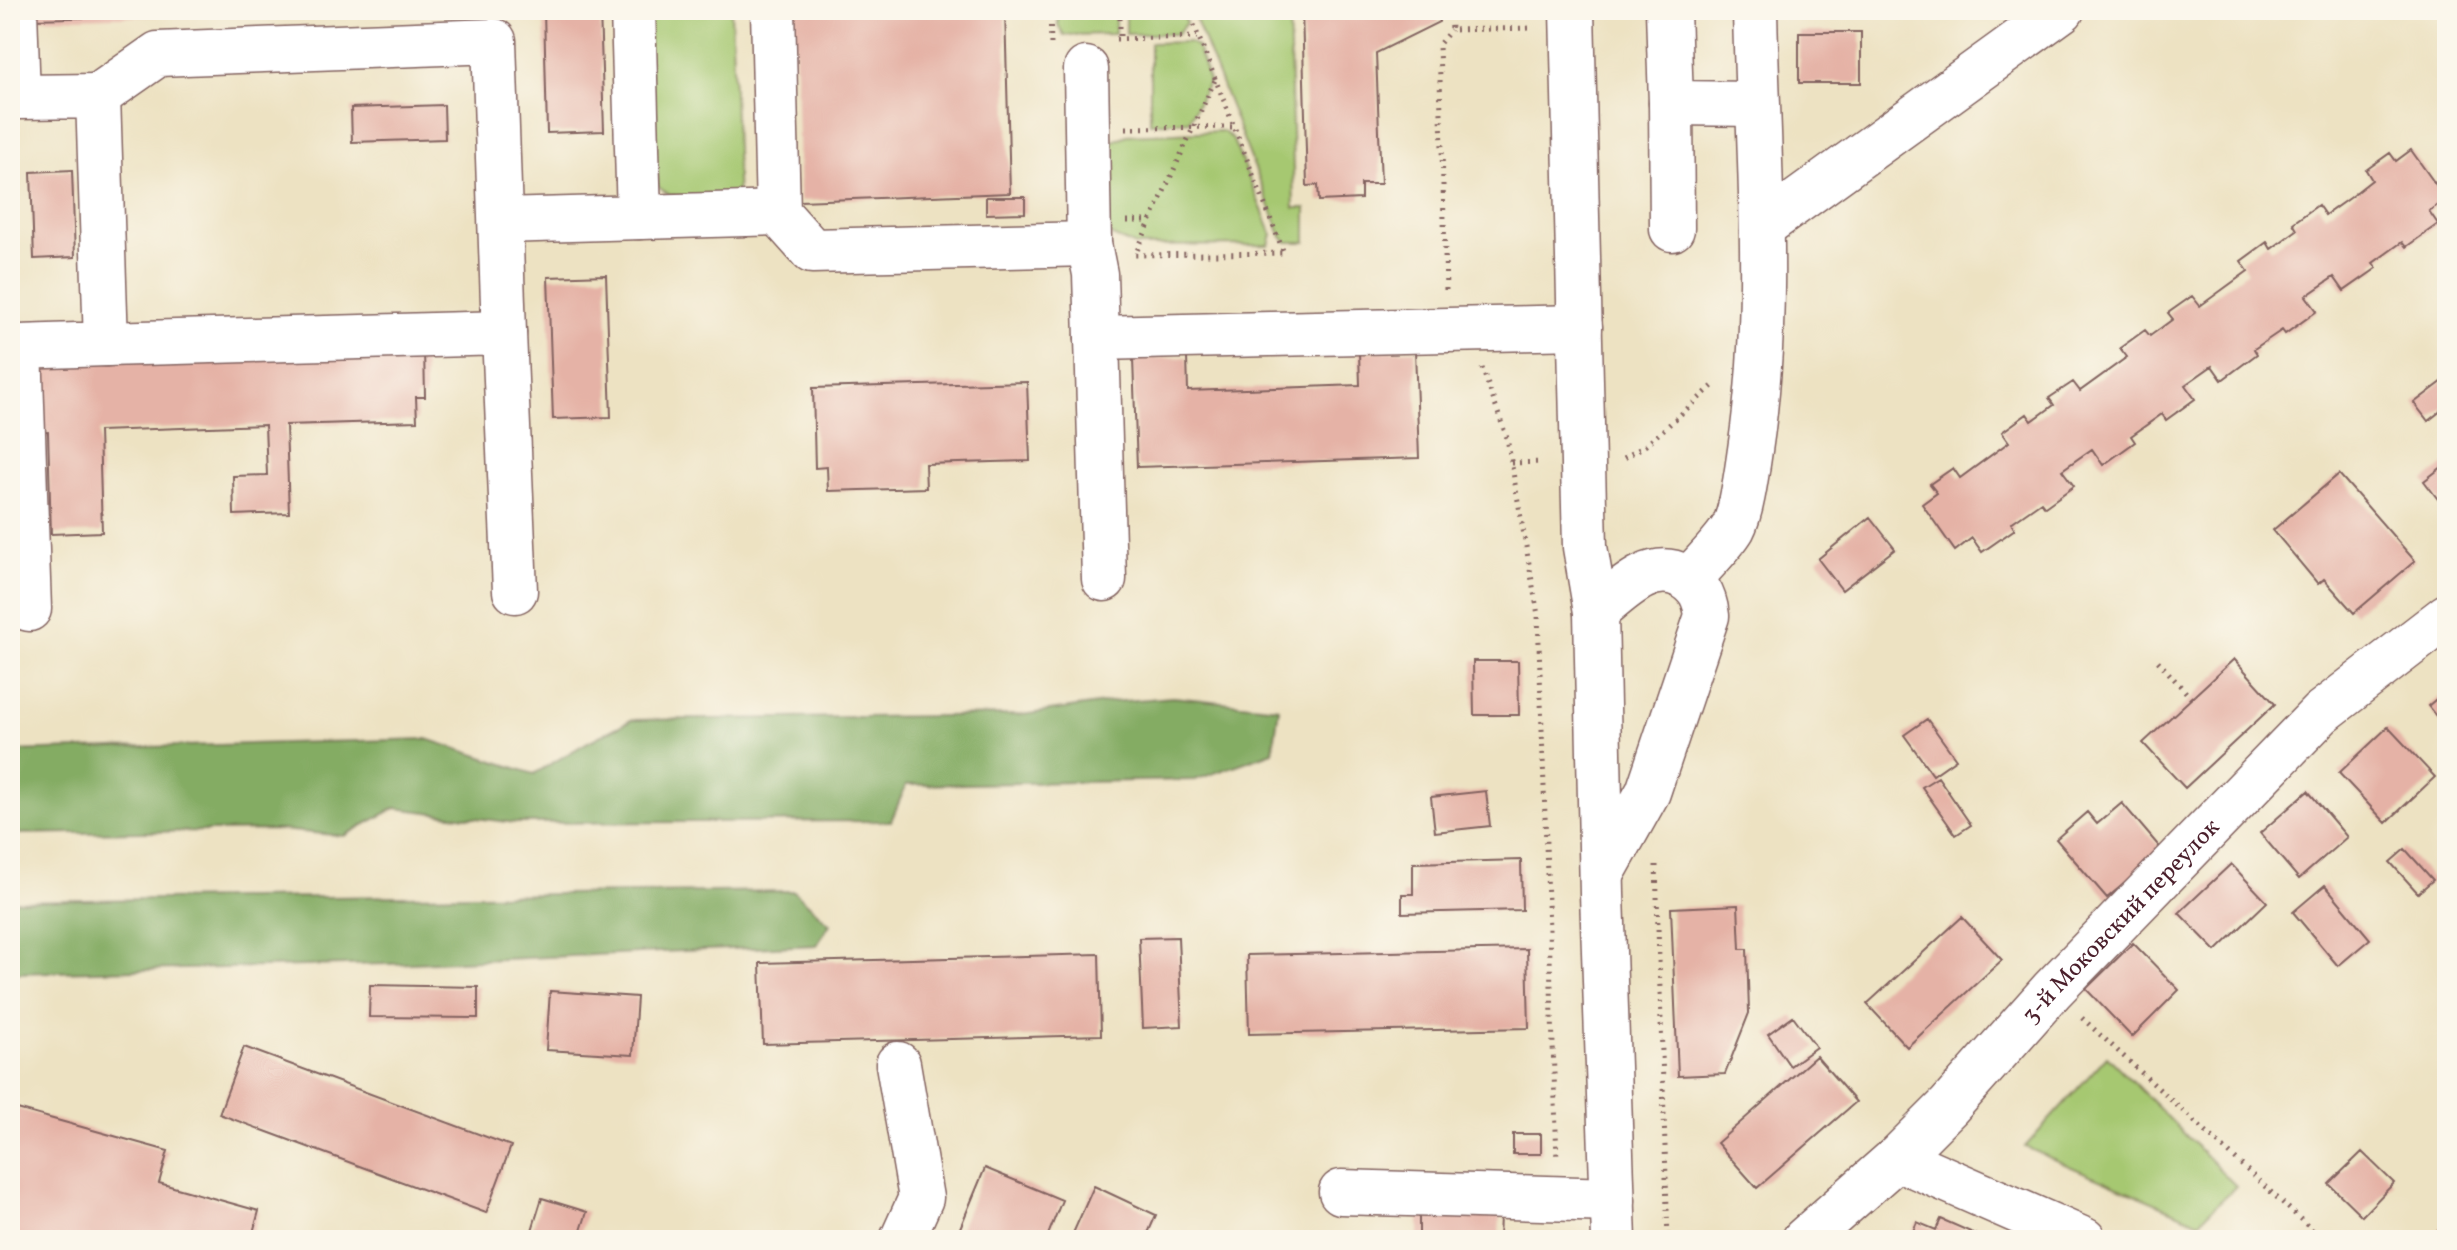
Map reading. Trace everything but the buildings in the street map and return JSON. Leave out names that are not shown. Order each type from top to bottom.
[{"type":"street","points":[[15,10],[18,97],[98,96],[158,54],[494,41],[515,591]]},
{"type":"street","points":[[633,10],[639,217]]},
{"type":"street","points":[[773,10],[778,213],[812,251],[1089,244]]},
{"type":"street","points":[[1668,10],[1672,229]]},
{"type":"street","points":[[1690,579],[1734,527],[1746,477],[1755,417],[1762,227],[1755,10]]},
{"type":"street","points":[[1762,227],[2062,10]]},
{"type":"street","points":[[1341,1192],[1558,1199],[1614,1220],[1601,876],[1596,612],[1585,547],[1573,18]]},
{"type":"street","points":[[1086,49],[1089,244],[1095,274],[1104,579]]},
{"type":"street","points":[[98,96],[106,344]]},
{"type":"street","points":[[1671,103],[1757,104]]},
{"type":"street","points":[[501,221],[778,213]]},
{"type":"street","points":[[1097,338],[1580,327]]},
{"type":"street","points":[[29,609],[20,347],[504,333]]},
{"type":"street","points":[[1596,612],[1649,573],[1663,570],[1690,579],[1700,589],[1706,602],[1707,616],[1648,792],[1601,876]]},
{"type":"street","name":"3-й Моковский переулок","points":[[1804,1240],[1897,1158],[1949,1106],[2052,990],[2321,713],[2447,616]]},
{"type":"street","points":[[898,1064],[921,1198],[902,1240]]},
{"type":"street","points":[[1897,1158],[2084,1240]]},
{"type":"path","points":[[1120,10],[1120,38]]},
{"type":"path","points":[[1188,10],[1284,253],[1135,255],[1215,80]]},
{"type":"path","points":[[1450,10],[1451,30],[1439,44],[1458,330],[1507,438],[1538,615],[1558,1199]]},
{"type":"path","points":[[1451,30],[1573,18]]},
{"type":"path","points":[[1051,40],[1086,49],[1120,38],[1197,37]]},
{"type":"path","points":[[1087,128],[1233,127]]},
{"type":"path","points":[[2158,661],[2191,698]]},
{"type":"path","points":[[1655,855],[1659,887],[1668,1240]]},
{"type":"path","points":[[2052,990],[2323,1240]]},
{"type":"green space","points":[[643,10],[731,10],[738,204],[670,195],[658,187]]},
{"type":"green space","points":[[1058,10],[1115,10],[1115,34],[1064,35],[1058,25]]},
{"type":"green space","points":[[1126,10],[1182,10],[1186,23],[1177,34],[1126,34]]},
{"type":"green space","points":[[1192,10],[1289,10],[1294,208],[1306,208],[1306,242],[1287,242],[1282,237]]},
{"type":"green space","points":[[1189,42],[1197,47],[1209,81],[1189,121],[1150,123],[1150,43]]},
{"type":"green space","points":[[1222,131],[1232,138],[1272,234],[1269,245],[1136,246],[1112,236],[1098,219],[1106,144],[1127,135]]},
{"type":"green space","points":[[1173,697],[1279,708],[1273,752],[1195,780],[906,785],[891,821],[516,823],[395,808],[344,836],[281,830],[10,834],[10,751],[427,739],[534,774],[631,720],[1022,715]]},
{"type":"green space","points":[[794,891],[830,924],[817,945],[389,964],[10,973],[10,901]]},
{"type":"green space","points":[[2107,1056],[2236,1186],[2199,1222],[2025,1147]]}]
